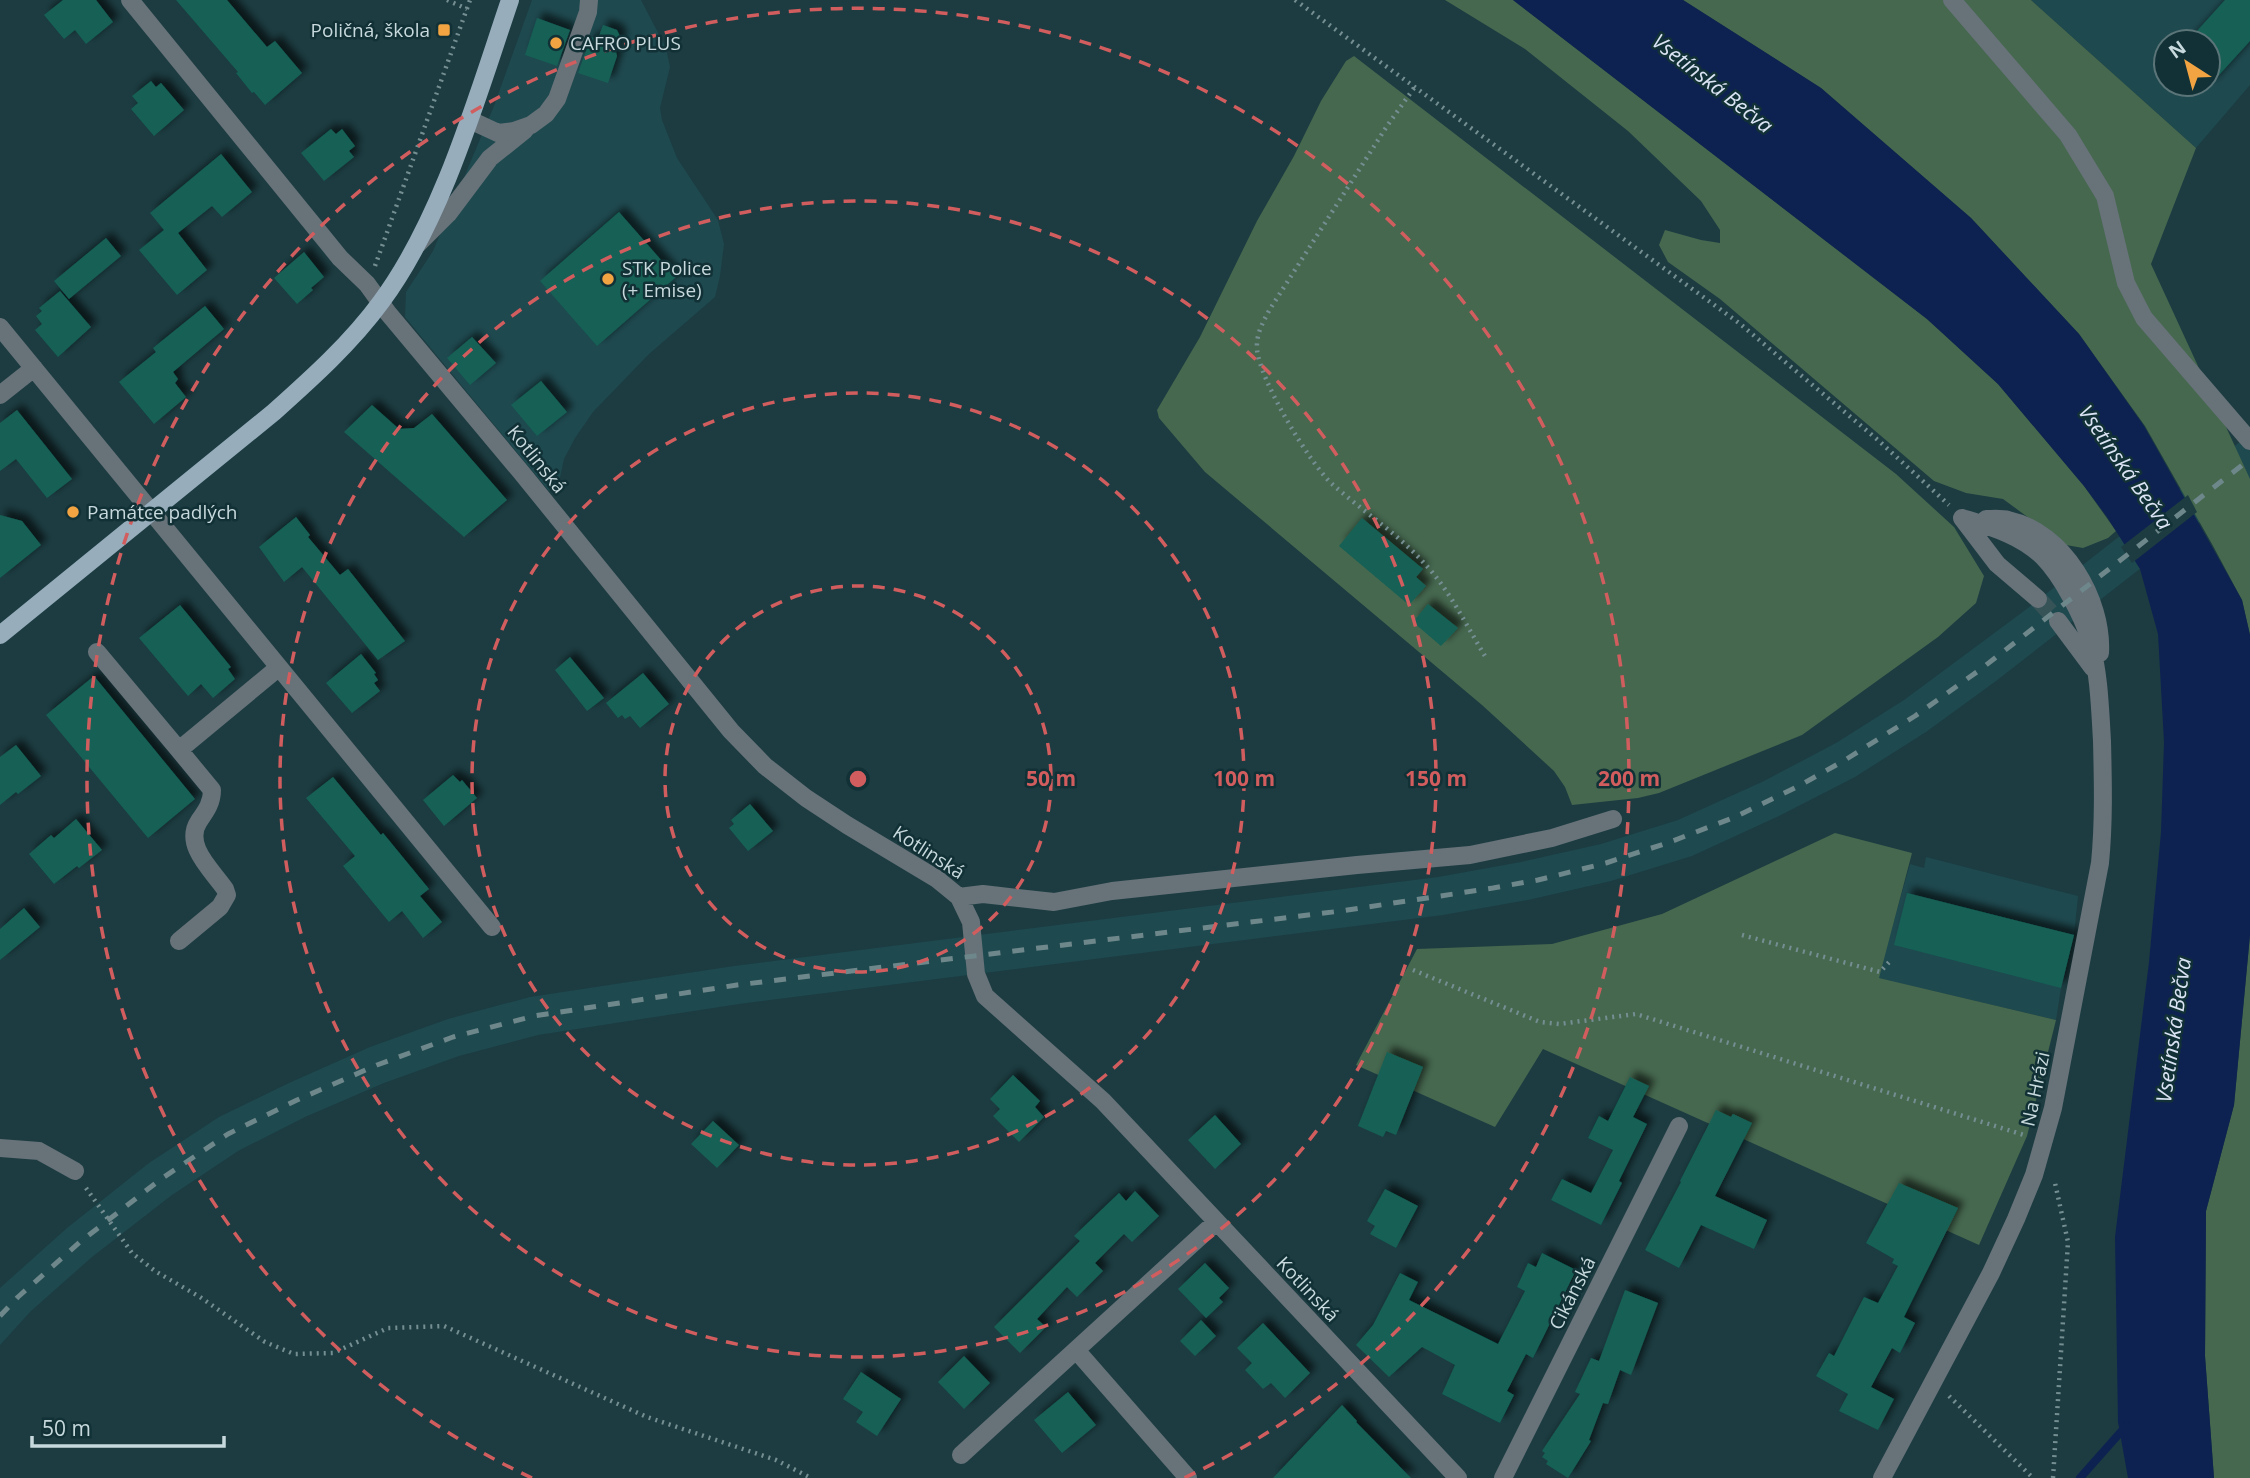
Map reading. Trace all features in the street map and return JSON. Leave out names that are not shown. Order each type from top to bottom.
[{"type":"main road","points":[[0,635],[308,382],[381,302],[415,246],[437,201],[470,120],[510,0]]},
{"type":"street","name":"Kotlinská","points":[[130,0],[340,258],[367,284],[657,642],[750,752],[806,798],[937,879],[959,897],[971,922],[976,974],[985,996],[1103,1101],[1458,1478]]},
{"type":"street","points":[[415,246],[448,214],[490,158],[546,114],[557,99],[588,12],[589,0]]},
{"type":"street","points":[[1952,0],[2068,135],[2105,196],[2126,283],[2144,318],[2250,441]]},
{"type":"street","points":[[470,120],[498,132],[514,131],[531,125]]},
{"type":"street","points":[[0,327],[492,927]]},
{"type":"street","points":[[0,395],[34,368]]},
{"type":"street","points":[[1962,518],[1997,564],[2038,599]]},
{"type":"street","name":"Na Hrázi","points":[[1882,1478],[1991,1273],[2016,1219],[2045,1142],[2100,863],[2104,827],[2097,674],[2090,638],[2081,618],[2061,581],[2043,557],[2012,535],[1962,518]]},
{"type":"street","points":[[2058,621],[2097,674]]},
{"type":"street","points":[[97,652],[212,790],[212,799],[193,835],[195,848],[227,895],[220,907],[179,941]]},
{"type":"street","points":[[179,750],[278,668]]},
{"type":"street","points":[[959,897],[983,894],[1054,902],[1112,891],[1471,855],[1552,838],[1613,819]]},
{"type":"street","name":"Cikánská","points":[[1503,1478],[1679,1126]]},
{"type":"street","points":[[0,1148],[39,1151],[75,1171]]},
{"type":"street","points":[[961,1455],[1216,1222]]},
{"type":"street","points":[[1076,1350],[1188,1478]]},
{"type":"path","points":[[447,0],[467,9]]},
{"type":"path","points":[[367,284],[382,252],[470,0]]},
{"type":"path","points":[[1295,0],[1739,323],[1928,484],[1962,518]]},
{"type":"path","points":[[1414,88],[1269,309],[1259,331],[1256,348],[1260,366],[1308,457],[1330,482],[1424,563],[1450,598],[1485,656]]},
{"type":"path","points":[[1742,936],[1880,972],[1892,959]]},
{"type":"path","points":[[1413,970],[1540,1022],[1559,1024],[1636,1014],[2045,1142]]},
{"type":"path","points":[[75,1171],[132,1253],[155,1271],[200,1297],[265,1342],[294,1354],[333,1353],[388,1328],[444,1326],[647,1418],[776,1460],[811,1478]]},
{"type":"path","points":[[2053,1478],[2068,1242],[2054,1179]]},
{"type":"path","points":[[1931,1385],[1952,1398],[2034,1478]]},
{"type":"shaded area","points":[[532,0],[641,0],[666,48],[670,67],[660,108],[662,120],[677,158],[718,220],[724,244],[715,297],[649,354],[593,412],[564,459],[559,482],[549,491],[405,317],[406,292],[433,251],[494,106]]},
{"type":"shaded area","points":[[2031,0],[2250,0],[2250,85],[2196,148]]},
{"type":"shaded area","points":[[2250,434],[2250,483],[1996,681],[1926,732],[1855,777],[1692,856],[1611,881],[1528,900],[1443,915],[739,1004],[538,1035],[459,1056],[384,1083],[305,1117],[238,1151],[172,1195],[92,1257],[31,1311],[0,1345],[0,1288],[67,1228],[149,1163],[219,1117],[289,1083],[370,1047],[448,1019],[530,997],[734,966],[1438,877],[1601,844],[1678,820],[1764,781],[1836,743],[1904,700],[2028,608]]},
{"type":"shaded area","points":[[1926,857],[2078,896],[2074,935],[2056,1020],[1878,978],[1910,864],[1924,868]]},
{"type":"green space","points":[[1445,0],[1513,0],[1927,319],[1998,384],[2084,486],[2116,531],[2108,538],[2083,548],[2066,545],[2003,499],[1966,493],[1934,481],[1720,299],[1668,262],[1659,245],[1665,230],[1720,243],[1720,230],[1701,201],[1628,131],[1525,49]]},
{"type":"green space","points":[[1683,0],[2031,0],[2196,148],[2151,264],[2250,479],[2250,635],[2242,600],[2145,426],[2079,334],[1971,218],[1821,88]]},
{"type":"green space","points":[[1354,56],[1896,474],[1954,527],[1984,576],[1976,603],[1938,637],[1802,735],[1659,793],[1572,805],[1565,787],[1554,771],[1482,705],[1205,472],[1159,418],[1157,410],[1200,337],[1257,221],[1321,101],[1346,61]]},
{"type":"green space","points":[[1835,833],[1912,853],[1879,978],[2056,1020],[2027,1136],[1979,1245],[1543,1049],[1495,1127],[1356,1065],[1417,949],[1552,944],[1662,914]]},
{"type":"green space","points":[[2250,935],[2250,1478],[2214,1478],[2205,1356],[2206,1211],[2234,1105]]},
{"type":"water","name":"Vsetínská Bečva","points":[[1513,0],[1683,0],[1821,88],[1971,218],[2079,334],[2144,426],[2242,600],[2250,635],[2250,935],[2234,1105],[2206,1211],[2205,1356],[2214,1478],[2128,1478],[2118,1422],[2115,1237],[2149,962],[2161,832],[2164,742],[2158,634],[2140,569],[2084,486],[1998,384],[1927,319]]},
{"type":"pier","points":[[2188,495],[2197,512],[2132,563],[2121,547]]},
{"type":"building","points":[[63,0],[96,0],[113,22],[86,44],[75,30],[64,39],[44,15]]},
{"type":"building","points":[[176,0],[227,0],[267,47],[275,41],[302,73],[265,105],[252,93],[236,73],[238,72]]},
{"type":"building","points":[[2225,0],[2250,0],[2250,41],[2222,72],[2222,28],[2200,28]]},
{"type":"building","points":[[537,18],[570,30],[557,66],[525,55]]},
{"type":"building","points":[[603,25],[617,30],[621,38],[608,83],[578,73],[591,37],[598,39]]},
{"type":"building","points":[[151,81],[156,87],[161,83],[184,110],[154,136],[131,109],[138,103],[132,96]]},
{"type":"building","points":[[331,129],[336,134],[342,129],[355,146],[349,151],[354,157],[324,181],[301,153]]},
{"type":"building","points":[[221,154],[252,192],[222,217],[212,206],[178,233],[207,270],[177,295],[139,250],[164,230],[150,213]]},
{"type":"building","name":"STK Police (+ Emise)","points":[[619,212],[676,277],[597,346],[540,281]]},
{"type":"building","points":[[106,238],[121,256],[69,299],[54,281]]},
{"type":"building","points":[[304,252],[324,277],[297,304],[274,278]]},
{"type":"building","points":[[60,291],[91,327],[58,357],[35,330],[42,324],[36,316],[42,311],[39,308]]},
{"type":"building","points":[[205,306],[224,329],[173,372],[178,379],[175,383],[186,397],[154,424],[119,382],[156,352],[153,348]]},
{"type":"building","points":[[472,337],[496,363],[470,385],[447,358]]},
{"type":"building","points":[[541,381],[567,412],[537,436],[511,405]]},
{"type":"building","points":[[372,405],[399,429],[414,428],[432,414],[507,500],[464,537],[344,432]]},
{"type":"building","points":[[17,410],[72,479],[47,498],[16,459],[0,471],[0,423]]},
{"type":"building","points":[[0,515],[22,521],[41,545],[0,578]]},
{"type":"building","points":[[296,517],[310,535],[308,537],[340,575],[348,569],[405,641],[378,660],[302,567],[284,582],[259,547]]},
{"type":"building","points":[[1362,518],[1423,569],[1416,577],[1426,586],[1409,605],[1339,546]]},
{"type":"building","points":[[1428,604],[1458,628],[1441,646],[1413,622]]},
{"type":"building","points":[[180,605],[231,667],[228,669],[235,679],[213,698],[201,684],[188,696],[139,638]]},
{"type":"building","points":[[361,654],[376,673],[374,674],[378,680],[374,683],[380,691],[352,713],[326,683]]},
{"type":"building","points":[[570,657],[604,698],[587,711],[555,670]]},
{"type":"building","points":[[643,673],[669,704],[640,728],[630,716],[625,719],[622,715],[618,718],[606,703]]},
{"type":"building","points":[[94,676],[195,799],[148,838],[46,715]]},
{"type":"building","points":[[16,745],[41,776],[0,805],[0,757]]},
{"type":"building","points":[[453,775],[460,782],[462,780],[477,798],[444,826],[423,800]]},
{"type":"building","points":[[333,777],[429,889],[420,896],[442,922],[423,938],[402,911],[389,922],[343,866],[355,856],[306,798]]},
{"type":"building","points":[[750,804],[773,831],[748,851],[729,828],[734,824],[731,820]]},
{"type":"building","points":[[76,819],[102,850],[54,884],[29,854]]},
{"type":"building","points":[[1907,893],[2074,935],[2061,988],[1894,945]]},
{"type":"building","points":[[24,908],[40,927],[0,960],[0,929]]},
{"type":"building","points":[[1387,1052],[1423,1067],[1396,1135],[1386,1131],[1383,1137],[1358,1126]]},
{"type":"building","points":[[1013,1075],[1040,1101],[1035,1107],[1044,1117],[1019,1142],[993,1116],[1000,1109],[990,1099]]},
{"type":"building","points":[[1630,1077],[1649,1086],[1633,1117],[1647,1124],[1601,1225],[1551,1200],[1562,1179],[1591,1193],[1613,1150],[1588,1138],[1599,1116],[1608,1121]]},
{"type":"building","points":[[1716,1110],[1752,1123],[1715,1196],[1767,1220],[1754,1249],[1701,1225],[1679,1268],[1645,1250]]},
{"type":"building","points":[[1215,1115],[1241,1144],[1215,1169],[1188,1140]]},
{"type":"building","points":[[713,1121],[739,1145],[717,1168],[691,1144]]},
{"type":"building","points":[[1899,1183],[1958,1208],[1904,1317],[1915,1323],[1900,1353],[1892,1348],[1871,1387],[1894,1399],[1878,1430],[1839,1411],[1848,1394],[1816,1376],[1829,1353],[1834,1356],[1864,1297],[1878,1303],[1898,1266],[1892,1263],[1894,1259],[1866,1243]]},
{"type":"building","points":[[1385,1189],[1418,1206],[1396,1248],[1370,1234],[1375,1226],[1367,1221]]},
{"type":"building","points":[[1135,1191],[1159,1216],[1132,1242],[1124,1234],[1095,1263],[1103,1271],[1077,1297],[1067,1287],[1037,1319],[1046,1327],[1020,1353],[994,1327],[1080,1241],[1074,1236],[1119,1193],[1126,1201]]},
{"type":"building","points":[[1542,1253],[1576,1270],[1533,1358],[1526,1354],[1507,1391],[1514,1395],[1500,1423],[1442,1394],[1455,1365],[1422,1347],[1389,1377],[1356,1345],[1373,1325],[1400,1273],[1418,1282],[1409,1300],[1498,1344],[1525,1291],[1517,1287],[1528,1263],[1536,1267]]},
{"type":"building","points":[[1205,1263],[1229,1288],[1219,1298],[1223,1302],[1206,1318],[1178,1289]]},
{"type":"building","points":[[1625,1290],[1658,1303],[1631,1375],[1620,1370],[1608,1404],[1603,1403],[1589,1440],[1591,1441],[1568,1478],[1546,1464],[1548,1461],[1542,1457],[1545,1453],[1542,1451],[1580,1394],[1575,1392],[1591,1358],[1599,1361]]},
{"type":"building","points":[[1201,1320],[1216,1336],[1195,1356],[1180,1341]]},
{"type":"building","points":[[1263,1323],[1310,1373],[1285,1398],[1271,1383],[1263,1389],[1245,1370],[1252,1363],[1237,1348]]},
{"type":"building","points":[[964,1356],[990,1383],[964,1409],[938,1382]]},
{"type":"building","points":[[861,1372],[901,1399],[877,1436],[856,1422],[863,1412],[843,1399]]},
{"type":"building","points":[[1068,1392],[1096,1425],[1062,1453],[1034,1420]]},
{"type":"building","points":[[1342,1405],[1411,1478],[1273,1478]]},
{"type":"waterway","points":[[2080,1478],[2127,1425]]},
{"type":"tunnel","points":[[2038,599],[2058,621]]},
{"type":"railway","points":[[0,1316],[80,1242],[161,1179],[228,1134],[377,1065],[453,1037],[534,1016],[737,985],[1341,911],[1493,888],[1606,863],[1670,842],[1735,817],[1797,787],[1915,716],[1981,669],[2250,459]]},
{"type":"place","name":"Poličná, škola","points":[[444,30]]},
{"type":"place","name":"CAFRO PLUS","points":[[556,43]]},
{"type":"place","name":"STK Police (+ Emise)","points":[[608,279]]},
{"type":"place","name":"Památce padlých","points":[[73,512]]}]
